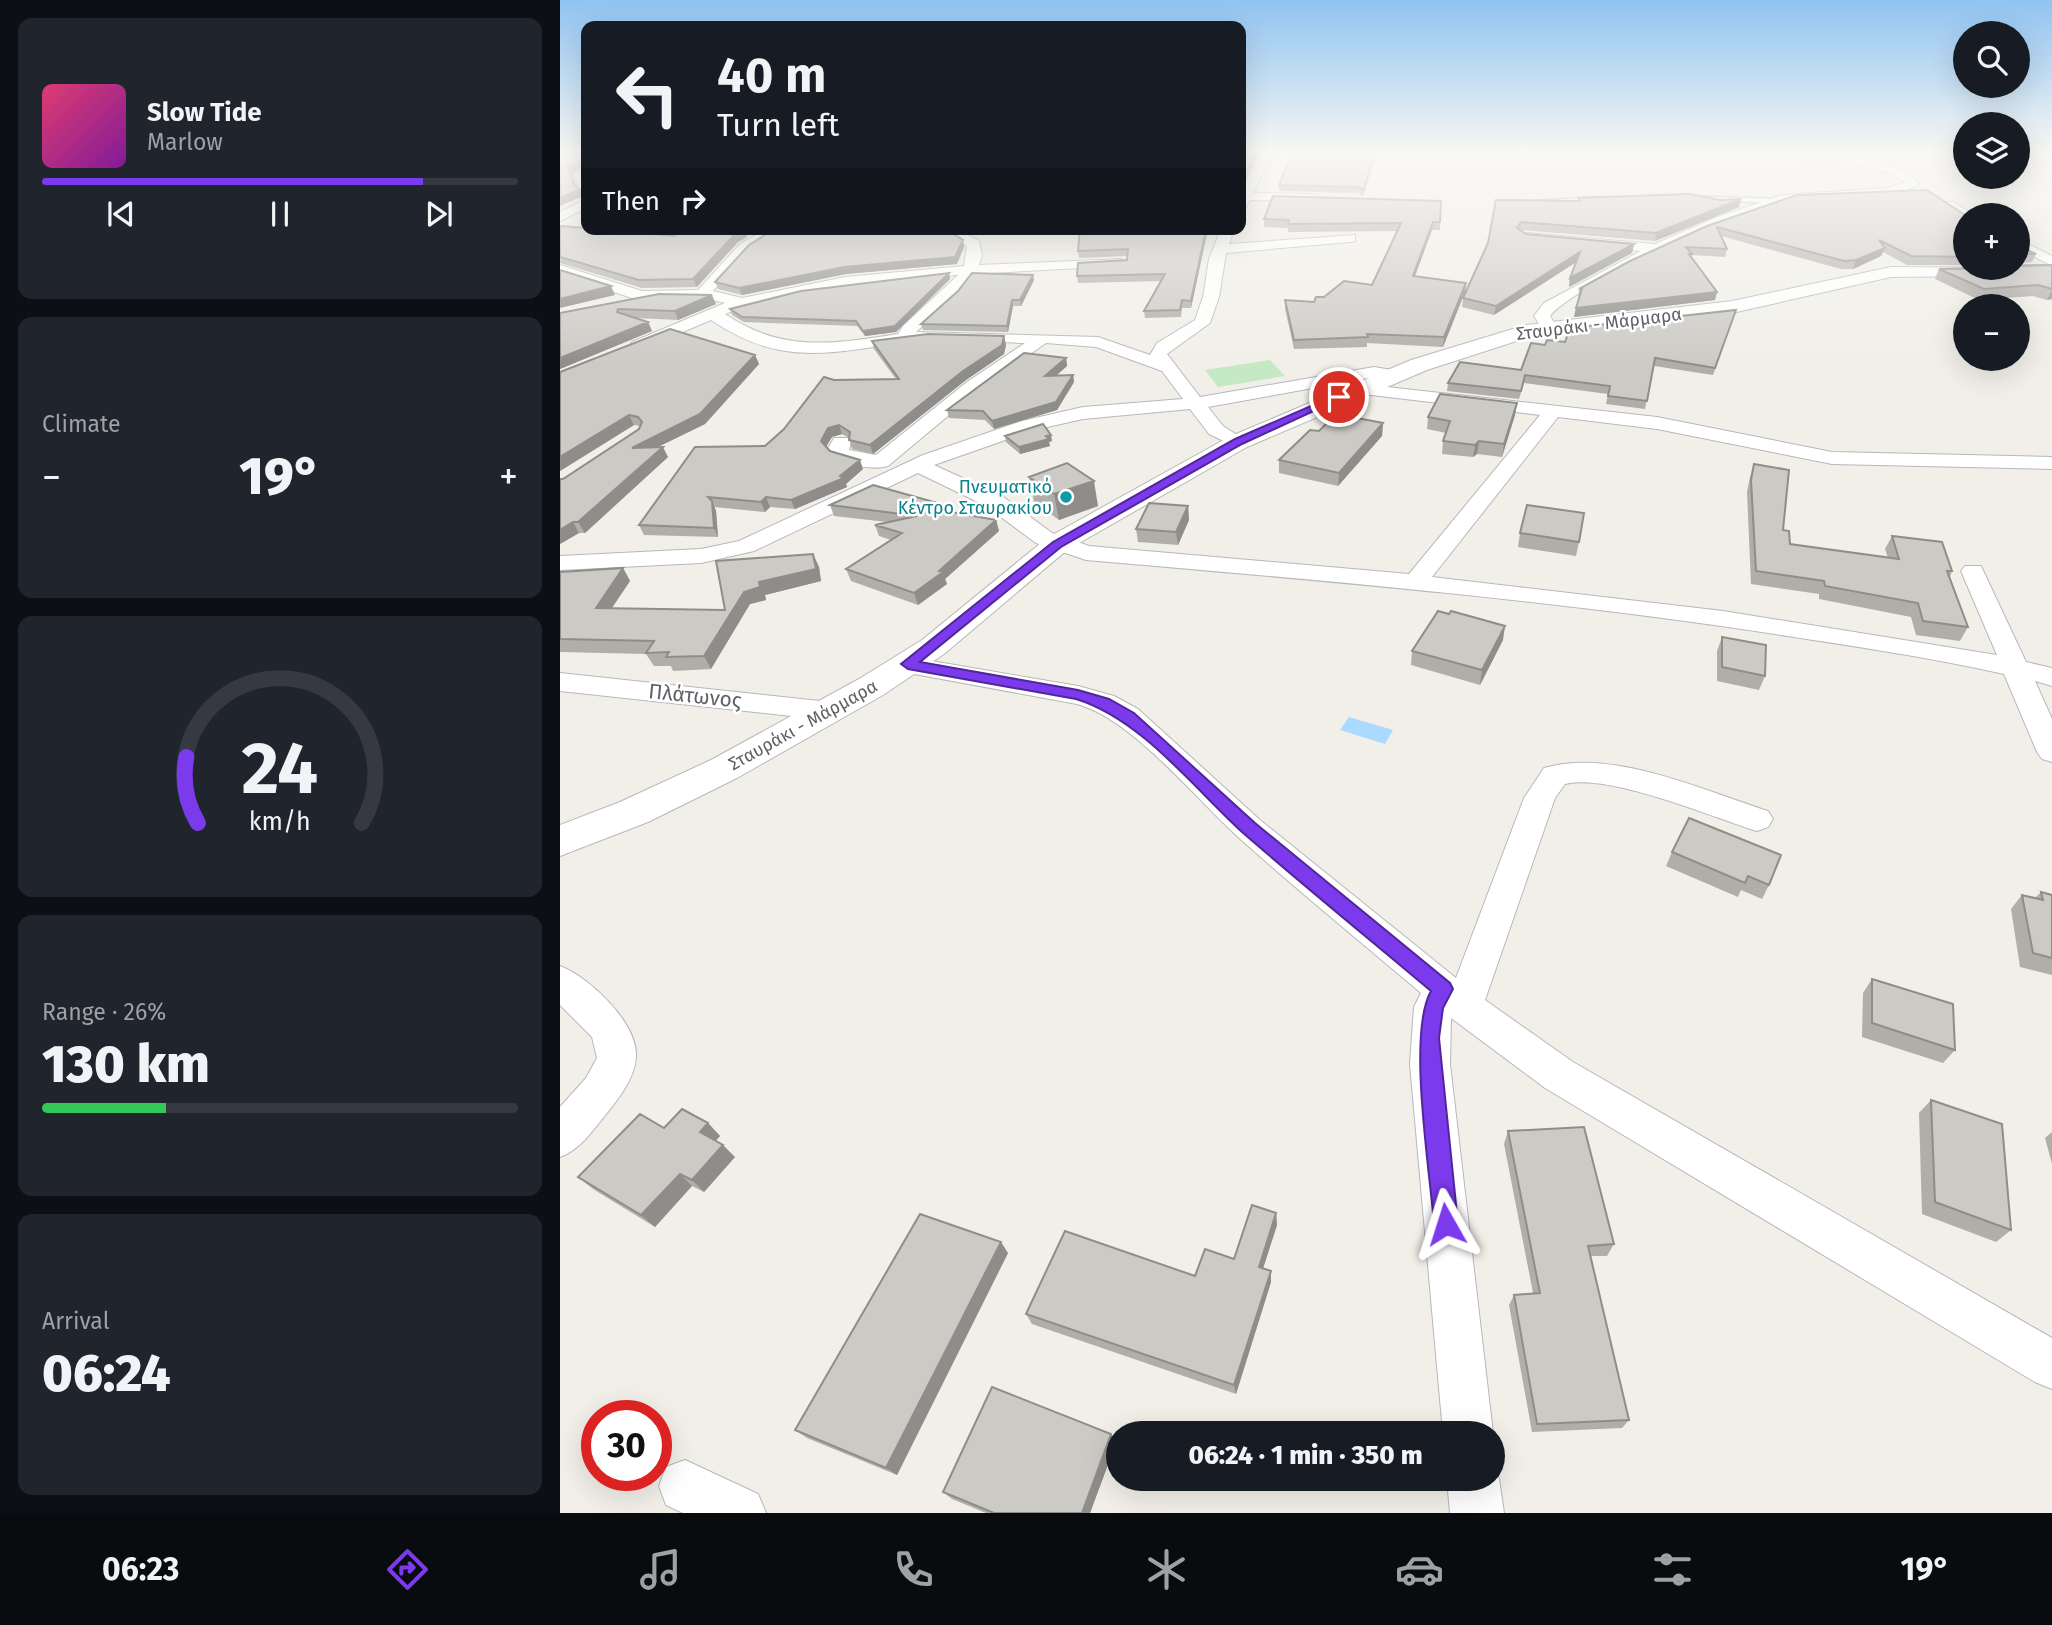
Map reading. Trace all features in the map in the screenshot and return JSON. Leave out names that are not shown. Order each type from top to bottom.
[{"type":"street","points":[[1549,327],[1542,316],[1550,306],[1624,263],[1719,224]]},
{"type":"street","points":[[702,294],[745,247],[766,235]]},
{"type":"street","points":[[905,337],[909,329],[958,287],[968,268],[976,251],[974,244],[958,235]]},
{"type":"street","points":[[1225,235],[1219,249],[1211,297],[1203,321],[1158,352],[1166,367],[1216,430],[1238,442]]},
{"type":"street","points":[[1525,236],[1657,248]]},
{"type":"street","points":[[1219,249],[1350,238]]},
{"type":"street","points":[[2030,250],[2052,262]]},
{"type":"street","points":[[625,351],[741,303],[791,291],[968,268],[1122,261]]},
{"type":"street","points":[[560,269],[638,296]]},
{"type":"street","name":"Σταυράκι - Μάρμαρα","points":[[560,842],[682,790],[830,711],[908,664],[1057,544],[1238,442],[1392,375],[1467,347],[1549,327],[1742,305],[1897,272],[2052,270]]},
{"type":"street","points":[[611,305],[638,296],[702,294],[741,303]]},
{"type":"street","points":[[714,314],[733,327],[791,349],[846,347],[905,337],[1043,338],[1098,342],[1177,338]]},
{"type":"street","points":[[880,462],[973,386],[1043,338]]},
{"type":"street","points":[[1098,342],[1166,367]]},
{"type":"street","points":[[560,563],[683,557],[732,550],[783,530],[911,468],[979,440],[1058,418],[1196,403],[1374,373],[1392,375]]},
{"type":"street","points":[[1360,389],[1677,426],[1832,458],[2052,463]]},
{"type":"street","points":[[1413,584],[1553,411]]},
{"type":"street","points":[[841,442],[837,450],[842,455],[911,468],[994,501],[1057,544],[1086,553],[1593,601],[1734,620],[2012,666],[2052,677]]},
{"type":"street","points":[[1973,571],[2012,666],[2052,752]]},
{"type":"street","points":[[908,664],[1078,695],[1104,702],[1128,716],[1249,828],[1453,997],[1559,1075],[1634,1122],[2052,1365]]},
{"type":"street","name":"Πλάτωνος","points":[[560,682],[830,711]]},
{"type":"street","points":[[1467,1421],[1430,1064],[1433,1007],[1453,997],[1540,798],[1554,777],[1576,770],[1604,773],[1756,819]]},
{"type":"street","points":[[560,982],[599,1014],[618,1044],[616,1064],[602,1090],[560,1137]]},
{"type":"street","points":[[685,1486],[739,1513]]},
{"type":"street","points":[[1474,1491],[1477,1513]]},
{"type":"green space","points":[[1270,360],[1285,376],[1218,387],[1205,370]]},
{"type":"water","points":[[1349,717],[1393,730],[1385,744],[1340,730]]},
{"type":"building","points":[[1401,224],[1432,224],[1413,276],[1466,283],[1444,337],[1367,334],[1368,337],[1294,340],[1285,300],[1314,302],[1316,297],[1324,297],[1344,281],[1372,285]]},
{"type":"building","points":[[1492,224],[1520,224],[1517,228],[1526,234],[1634,244],[1570,278],[1580,252],[1496,306],[1463,298],[1488,243]]},
{"type":"building","points":[[1541,224],[1679,224],[1656,233]]},
{"type":"building","points":[[1714,224],[1953,224],[1953,257],[1911,256],[1879,240],[1885,248],[1856,260],[1844,261],[1717,227],[1727,249],[1686,247],[1717,292],[1576,308],[1582,289],[1579,289],[1630,261]]},
{"type":"building","points":[[560,226],[581,228],[581,235],[734,235],[693,279],[639,280],[560,257]]},
{"type":"building","points":[[765,235],[955,235],[963,240],[955,257],[844,267],[739,288],[715,282],[749,245]]},
{"type":"building","points":[[1079,235],[1205,235],[1191,301],[1182,300],[1180,310],[1144,311],[1165,274],[1077,276],[1078,263],[1127,260],[1128,249],[1078,251]]},
{"type":"building","points":[[2052,265],[2052,289],[2038,285],[1984,289],[1964,280],[2030,280],[2030,266]]},
{"type":"building","points":[[1939,269],[1953,269],[1953,275]]},
{"type":"building","points":[[560,270],[611,286],[560,299]]},
{"type":"building","points":[[949,273],[895,326],[863,331],[856,321],[742,317],[730,309],[801,291]]},
{"type":"building","points":[[972,273],[1033,275],[1020,300],[1012,300],[1007,326],[921,324],[958,291]]},
{"type":"building","points":[[659,294],[712,295],[675,311],[618,309],[617,312],[648,322],[560,358],[560,313]]},
{"type":"building","points":[[1736,310],[1715,368],[1655,358],[1647,401],[1608,396],[1610,386],[1525,375],[1521,391],[1448,383],[1460,362],[1521,370],[1531,343],[1545,345],[1547,340],[1565,342],[1570,328]]},
{"type":"building","points":[[670,329],[755,355],[700,414],[632,448],[663,447],[578,522],[560,530],[560,479],[639,429],[642,422],[638,417],[629,415],[560,457],[560,372]]},
{"type":"building","points":[[928,334],[1004,336],[1002,345],[963,371],[870,445],[849,440],[850,432],[839,425],[828,428],[821,441],[830,451],[860,460],[840,476],[844,478],[791,500],[766,497],[761,502],[708,497],[712,501],[714,528],[639,525],[695,447],[765,446],[784,429],[824,377],[834,380],[899,379],[872,341]]},
{"type":"building","points":[[1024,353],[1066,358],[1045,376],[1073,375],[1056,402],[992,421],[983,411],[947,410]]},
{"type":"building","points":[[1440,394],[1517,403],[1504,444],[1479,441],[1475,445],[1443,441],[1450,421],[1428,417]]},
{"type":"building","points":[[1336,414],[1383,423],[1339,473],[1279,460],[1310,430],[1319,431]]},
{"type":"building","points":[[1043,424],[1051,435],[1046,436],[1049,439],[1019,447],[1005,436]]},
{"type":"building","points":[[1067,463],[1094,481],[1054,494],[1029,477]]},
{"type":"building","points":[[1754,464],[1789,470],[1783,530],[1789,531],[1790,544],[1899,559],[1892,536],[1942,542],[1952,571],[1947,571],[1968,627],[1923,621],[1918,603],[1825,586],[1824,581],[1756,571],[1751,480]]},
{"type":"building","points":[[873,485],[941,504],[940,510],[996,520],[939,571],[943,572],[914,593],[846,569],[902,533],[875,525],[917,516],[830,505]]},
{"type":"building","points":[[1149,503],[1188,506],[1176,532],[1136,529]]},
{"type":"building","points":[[1527,505],[1584,513],[1579,542],[1520,533]]},
{"type":"building","points":[[813,554],[816,569],[759,582],[760,587],[744,592],[704,656],[666,657],[669,652],[646,653],[654,641],[560,639],[560,572],[623,568],[596,608],[725,610],[716,561]]},
{"type":"building","points":[[1438,611],[1449,614],[1451,611],[1505,626],[1482,670],[1412,651]]},
{"type":"building","points":[[1722,637],[1766,645],[1765,676],[1722,667]]},
{"type":"building","points":[[1689,818],[1781,855],[1769,885],[1748,876],[1745,883],[1672,852]]},
{"type":"building","points":[[2041,892],[2052,895],[2052,958],[2033,953],[2022,895],[2043,900]]},
{"type":"building","points":[[1872,979],[1953,1004],[1955,1050],[1872,1023]]},
{"type":"building","points":[[1931,1100],[2002,1124],[2011,1230],[1935,1202]]},
{"type":"building","points":[[682,1109],[708,1123],[700,1132],[723,1145],[692,1180],[680,1174],[641,1215],[578,1177],[640,1114],[664,1128]]},
{"type":"building","points":[[1584,1127],[1614,1244],[1588,1246],[1629,1420],[1537,1424],[1514,1295],[1540,1293],[1508,1131]]},
{"type":"building","points":[[1252,1205],[1276,1213],[1259,1267],[1271,1271],[1234,1385],[1026,1314],[1065,1231],[1195,1276],[1205,1249],[1234,1259]]},
{"type":"building","points":[[920,1214],[1001,1242],[886,1468],[795,1430]]},
{"type":"building","points":[[992,1387],[1106,1432],[1106,1448],[1082,1513],[994,1513],[943,1492]]},
{"type":"place","name":"Πνευματικό Κέντρο Σταυρακίου","points":[[1066,497]]},
{"type":"route","points":[[1339,397],[1238,442],[1057,544],[945,637],[908,664],[1078,695],[1104,702],[1128,716],[1249,828],[1443,989],[1433,1007],[1429,1038],[1446,1224]]}]
